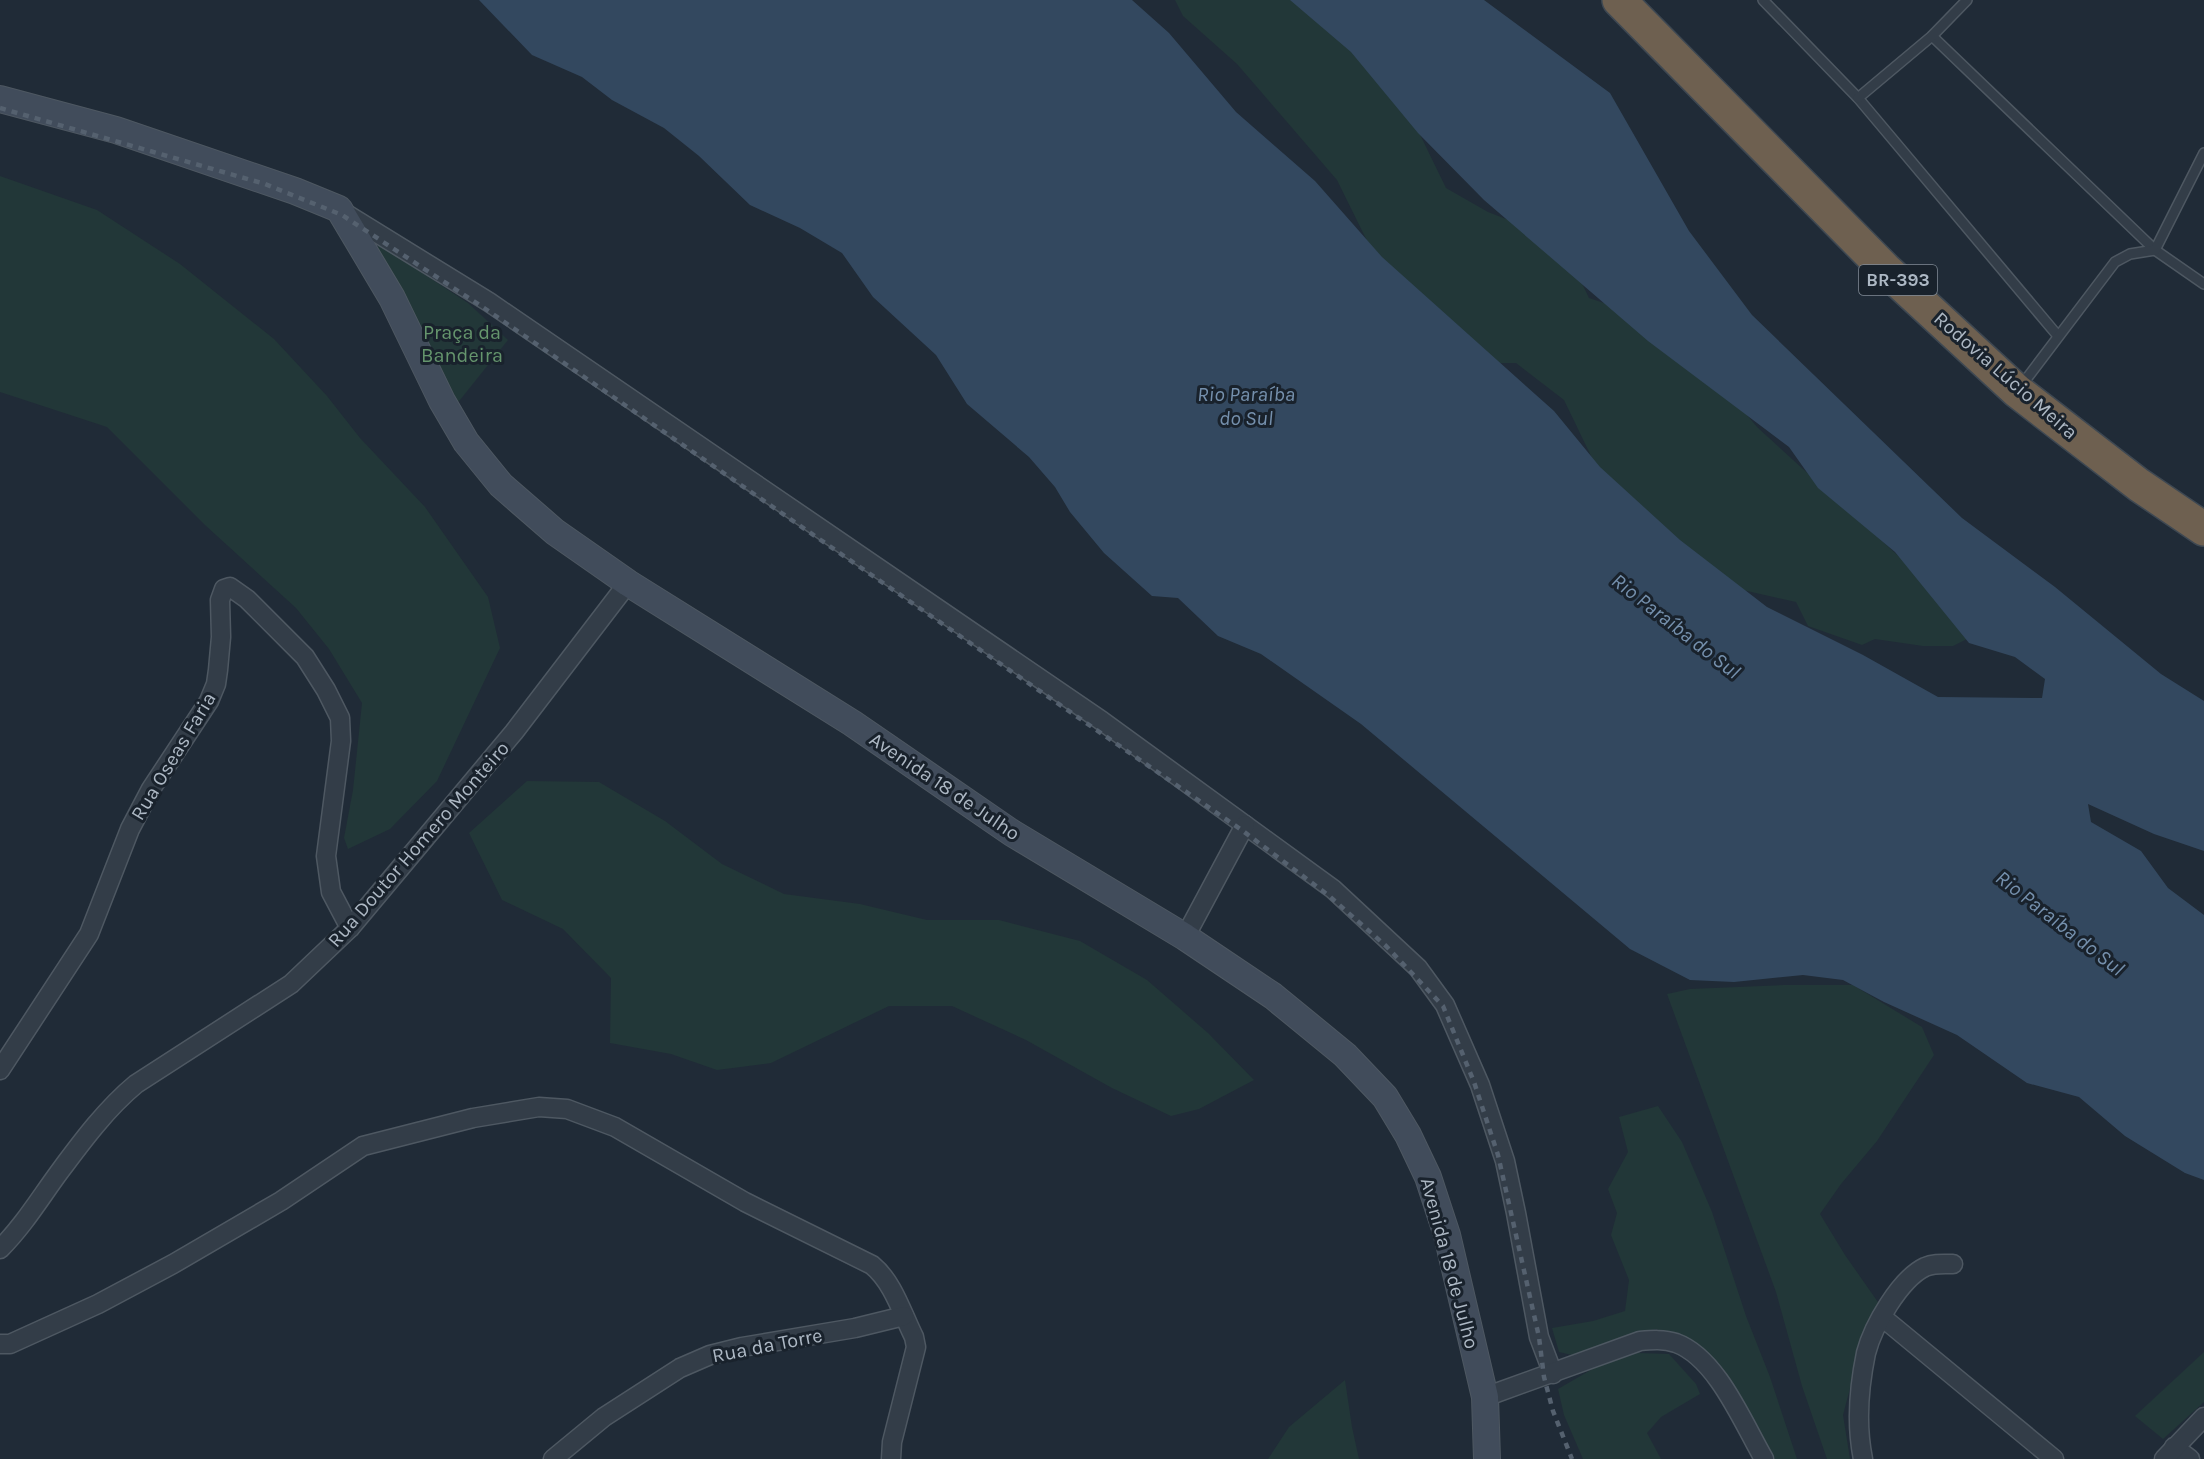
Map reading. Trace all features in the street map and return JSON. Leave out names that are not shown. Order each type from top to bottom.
[{"type":"highway","name":"Rodovia Lúcio Meira","points":[[1618,0],[1885,269],[2017,391],[2139,485],[2204,529]]},
{"type":"main road","points":[[0,99],[116,130],[295,191],[339,209]]},
{"type":"main road","name":"Avenida 18 de Julho","points":[[339,209],[392,298],[442,401],[466,442],[501,485],[555,532],[628,583],[852,723],[1012,833],[1185,937],[1273,996],[1345,1055],[1385,1097],[1408,1135],[1428,1177],[1447,1235],[1485,1397],[1487,1459]]},
{"type":"street","points":[[339,209],[489,302],[1102,721],[1333,889],[1418,968],[1444,1005],[1480,1085],[1504,1161],[1539,1337],[1552,1374]]},
{"type":"street","name":"Rua Doutor Homero Monteiro","points":[[0,1249],[19,1230],[61,1170],[117,1100],[136,1084],[291,984],[350,928],[514,732],[628,583]]},
{"type":"street","name":"Rua Oseas Faria","points":[[0,1070],[89,934],[130,829],[146,799],[209,701],[216,684],[218,670],[221,637],[220,600],[224,589],[230,587],[248,599],[305,657],[340,718],[341,741],[326,856],[332,891],[350,928]]},
{"type":"street","points":[[1185,937],[1245,825]]},
{"type":"street","points":[[0,1344],[10,1344],[98,1304],[173,1264],[281,1201],[363,1146],[473,1118],[539,1107],[567,1108],[615,1127],[745,1202],[872,1265],[881,1272],[914,1337],[916,1347],[892,1442],[891,1459]]},
{"type":"street","points":[[1863,1459],[1860,1444],[1860,1383],[1867,1350],[1882,1317],[1892,1300],[1915,1273],[1927,1266],[1939,1263],[1953,1264]]},
{"type":"street","name":"Rua da Torre","points":[[553,1459],[604,1417],[680,1368],[710,1354],[855,1328],[904,1316]]},
{"type":"street","points":[[1882,1317],[2054,1459]]},
{"type":"street","points":[[1485,1397],[1640,1341],[1660,1339],[1690,1350],[1706,1363],[1723,1387],[1764,1459]]},
{"type":"street","points":[[2190,1459],[2169,1453],[2204,1417]]},
{"type":"lane","points":[[1763,0],[1858,98],[2058,336]]},
{"type":"lane","points":[[1858,98],[1932,36],[1967,0]]},
{"type":"lane","points":[[1932,36],[2155,250],[2204,284]]},
{"type":"lane","points":[[2155,250],[2204,153]]},
{"type":"lane","points":[[2017,391],[2115,262],[2130,254],[2155,250]]},
{"type":"green space","points":[[1175,0],[1346,0],[1375,42],[1446,188],[1488,212],[1506,219],[1554,225],[1589,298],[1607,304],[1721,384],[1757,427],[1917,573],[1977,634],[1953,646],[1923,646],[1875,639],[1862,645],[1808,626],[1796,602],[1712,583],[1605,485],[1564,400],[1516,363],[1486,363],[1373,253],[1337,180],[1237,64],[1183,16]]},
{"type":"green space","points":[[0,176],[97,210],[180,264],[274,339],[327,396],[360,438],[425,507],[488,597],[500,648],[437,781],[390,829],[348,849],[344,838],[353,790],[362,703],[329,649],[296,608],[205,525],[107,427],[0,392]]},
{"type":"green space","name":"Praça da Bandeira","points":[[377,243],[468,303],[508,340],[453,406],[381,257]]},
{"type":"green space","points":[[527,781],[599,782],[665,821],[722,864],[784,894],[860,904],[927,920],[999,920],[1080,941],[1147,980],[1208,1033],[1254,1080],[1199,1109],[1171,1116],[1112,1088],[1026,1040],[952,1006],[889,1006],[771,1063],[717,1070],[671,1054],[610,1043],[611,978],[563,929],[502,900],[469,833]]},
{"type":"green space","points":[[1853,985],[1922,1027],[1934,1055],[1877,1141],[1841,1184],[1820,1214],[1880,1305],[1864,1335],[1843,1415],[1850,1459],[1827,1459],[1802,1386],[1776,1292],[1667,994],[1690,989]]},
{"type":"green space","points":[[1658,1106],[1682,1142],[1712,1212],[1797,1459],[1769,1459],[1678,1336],[1656,1329],[1572,1355],[1559,1352],[1552,1328],[1593,1321],[1625,1311],[1629,1280],[1611,1235],[1617,1213],[1608,1189],[1628,1152],[1619,1117]]},
{"type":"green space","points":[[2204,1352],[2204,1402],[2163,1439],[2135,1416]]},
{"type":"green space","points":[[1638,1353],[1669,1354],[1696,1384],[1700,1394],[1661,1417],[1647,1433],[1661,1459],[1583,1459],[1564,1415],[1558,1389],[1596,1367]]},
{"type":"green space","points":[[1345,1380],[1359,1459],[1268,1459],[1289,1427]]},
{"type":"water","name":"Rio Paraíba do Sul","points":[[479,0],[1132,0],[1169,33],[1236,112],[1315,181],[1382,257],[1554,411],[1600,467],[1680,540],[1767,607],[1863,655],[1938,697],[2042,698],[2045,679],[2015,657],[1969,643],[1895,552],[1818,488],[1789,447],[1648,341],[1484,200],[1418,133],[1351,52],[1290,0],[1484,0],[1610,93],[1689,231],[1752,315],[1962,518],[2055,587],[2161,674],[2204,701],[2204,851],[2154,834],[2088,804],[2091,822],[2141,851],[2168,888],[2204,915],[2204,1180],[2185,1173],[2125,1136],[2079,1097],[2027,1083],[1957,1035],[1884,1002],[1843,980],[1803,975],[1734,982],[1690,980],[1630,949],[1361,724],[1261,654],[1218,636],[1178,598],[1152,596],[1104,553],[1070,512],[1055,487],[1029,457],[967,404],[936,355],[873,297],[842,253],[800,228],[750,205],[699,156],[664,128],[612,100],[582,77],[532,55]]},
{"type":"railway","points":[[0,108],[265,184],[342,215],[484,308],[1243,831],[1328,895],[1386,946],[1443,1006],[1474,1082],[1498,1155],[1539,1337],[1544,1377],[1553,1411],[1572,1459]]}]
